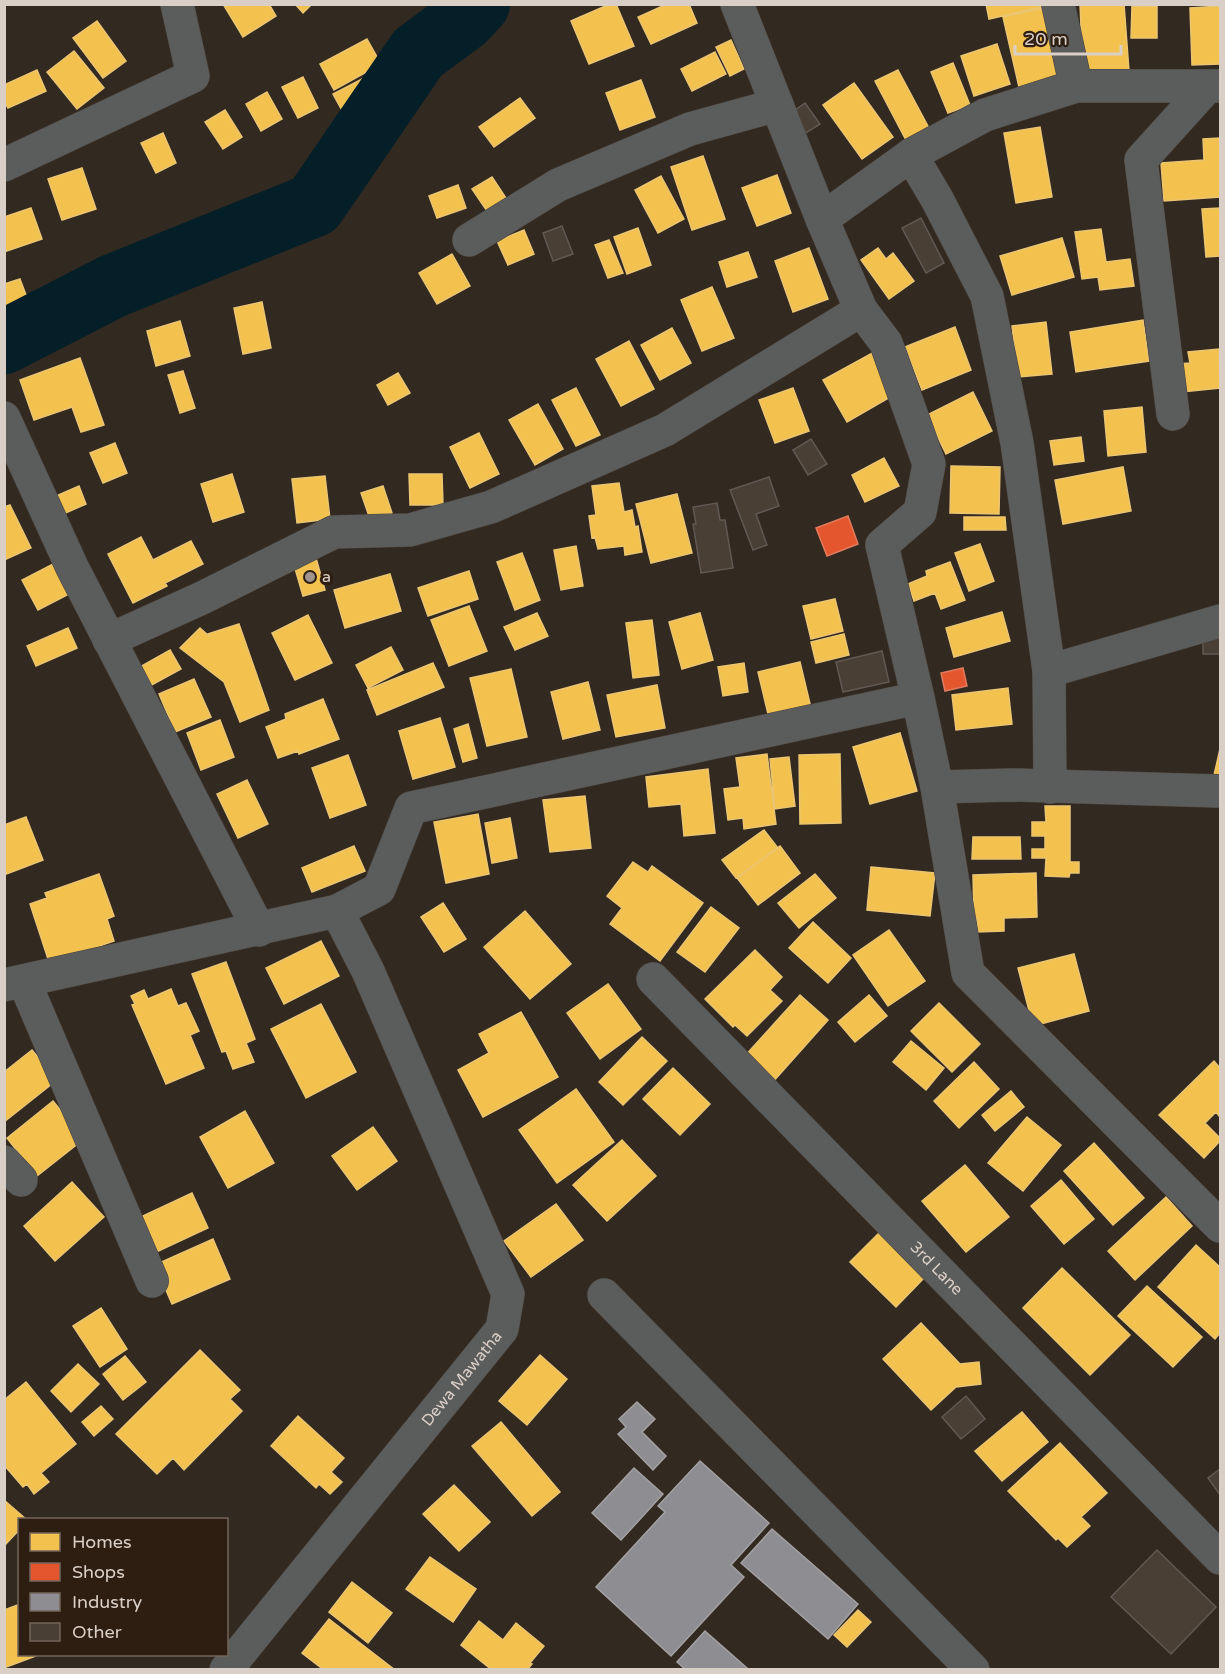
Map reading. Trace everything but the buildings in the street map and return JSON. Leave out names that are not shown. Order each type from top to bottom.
[{"type":"street","points":[[4,165],[193,76],[177,4]]},
{"type":"street","points":[[738,4],[822,219],[861,310],[886,343],[929,464],[920,512],[882,545],[937,788],[968,973],[1221,1226]]},
{"type":"street","points":[[1058,4],[1076,86]]},
{"type":"street","points":[[822,219],[911,155],[985,115],[1076,86],[1214,86]]},
{"type":"street","points":[[1173,414],[1141,159],[1214,86]]},
{"type":"street","points":[[469,240],[558,186],[580,176],[690,129],[777,105]]},
{"type":"street","points":[[911,155],[938,199],[987,296],[1017,443],[1049,671],[1050,787]]},
{"type":"street","points":[[109,640],[202,598],[334,532],[410,530],[491,507],[665,430],[861,310]]},
{"type":"street","points":[[4,418],[72,567],[259,930]]},
{"type":"street","points":[[1049,671],[1221,621]]},
{"type":"street","points":[[152,1281],[14,983],[337,911],[379,889],[411,808],[918,698]]},
{"type":"street","points":[[937,788],[1012,785],[1218,791]]},
{"type":"street","name":"Dewa Mawatha","points":[[226,1670],[502,1329],[508,1294],[368,971],[337,911]]},
{"type":"street","name":"3rd Lane","points":[[653,979],[1221,1558]]},
{"type":"street","points":[[604,1295],[973,1670]]},
{"type":"waterway","points":[[4,342],[113,286],[314,205],[418,53],[464,19],[478,4]]},
{"type":"place","name":"a","points":[[310,577]]}]
